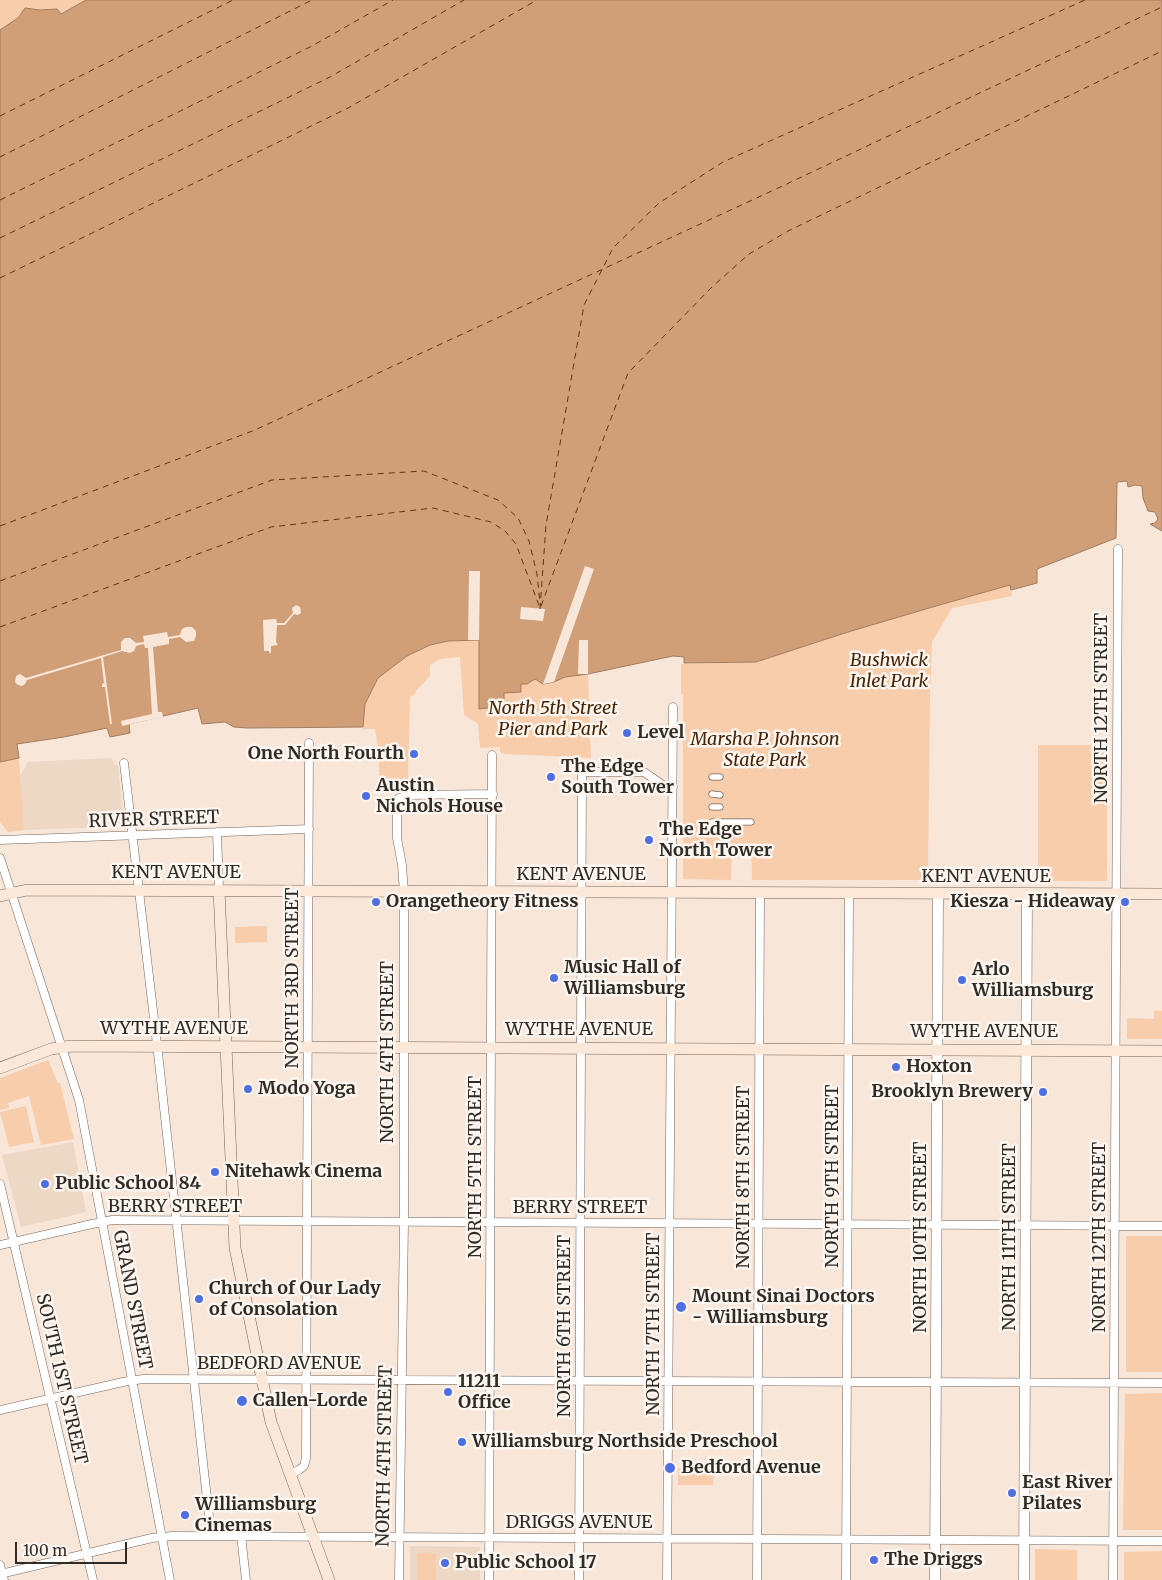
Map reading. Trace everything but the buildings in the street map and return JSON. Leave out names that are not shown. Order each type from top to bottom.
[{"type":"main road","name":"KENT AVENUE","points":[[6,894],[27,890],[1162,894]]},
{"type":"main road","points":[[219,890],[235,1248],[271,1422],[329,1580]]},
{"type":"main road","name":"WYTHE AVENUE","points":[[0,1068],[51,1049],[158,1046],[1162,1051]]},
{"type":"street","name":"NORTH 12TH STREET","points":[[1113,1580],[1118,549]]},
{"type":"street","name":"NORTH 7TH STREET","points":[[667,1580],[673,707]]},
{"type":"street","name":"NORTH 3RD STREET","points":[[290,1474],[304,1466],[306,1458],[309,743]]},
{"type":"street","name":"NORTH 5TH STREET","points":[[489,1580],[492,755]]},
{"type":"street","points":[[124,763],[158,1046],[211,1535]]},
{"type":"street","name":"NORTH 6TH STREET","points":[[579,1580],[582,772],[644,772],[663,784],[673,787]]},
{"type":"street","points":[[712,777],[720,777]]},
{"type":"street","name":"NORTH 4TH STREET","points":[[399,1580],[404,1222],[404,892],[397,838],[397,805],[400,798],[413,794],[493,794]]},
{"type":"street","points":[[712,794],[720,795]]},
{"type":"street","points":[[712,807],[720,807]]},
{"type":"street","points":[[712,822],[751,822]]},
{"type":"street","name":"RIVER STREET","points":[[0,840],[309,829]]},
{"type":"street","points":[[217,832],[219,890]]},
{"type":"street","name":"GRAND STREET","points":[[0,858],[6,894],[79,1100],[170,1580]]},
{"type":"street","name":"NORTH 8TH STREET","points":[[757,1580],[760,893]]},
{"type":"street","name":"NORTH 9TH STREET","points":[[846,1580],[849,893]]},
{"type":"street","name":"NORTH 10TH STREET","points":[[935,1580],[938,894]]},
{"type":"street","name":"NORTH 11TH STREET","points":[[1024,1580],[1027,894]]},
{"type":"street","name":"SOUTH 1ST STREET","points":[[0,1184],[93,1580]]},
{"type":"street","name":"BERRY STREET","points":[[0,1245],[117,1220],[1162,1226]]},
{"type":"street","name":"BEDFORD AVENUE","points":[[0,1410],[132,1381],[194,1379],[1162,1383]]},
{"type":"street","name":"DRIGGS AVENUE","points":[[2,1576],[152,1538],[211,1535],[1162,1541]]},
{"type":"street","points":[[241,1535],[246,1580]]},
{"type":"street","points":[[0,1565],[2,1576]]},
{"type":"shaded area","points":[[86,0],[1162,0],[1162,531],[1150,524],[1155,523],[1158,519],[1155,512],[1148,511],[1143,498],[1142,486],[1128,487],[1127,481],[1117,482],[1116,538],[1037,569],[1037,583],[1011,590],[1010,585],[848,632],[756,662],[684,663],[684,657],[673,656],[565,677],[543,684],[535,679],[527,684],[521,684],[521,692],[504,693],[504,706],[479,709],[479,640],[448,641],[430,645],[407,656],[378,678],[365,704],[363,727],[247,728],[234,727],[225,722],[202,724],[198,708],[129,724],[130,733],[110,737],[107,728],[17,744],[19,758],[0,762],[0,30],[18,18],[25,8],[40,10],[57,9],[61,14]]},
{"type":"shaded area","points":[[111,758],[115,765],[118,765],[124,826],[24,830],[20,776],[28,762]]},
{"type":"shaded area","name":"Public School 84","points":[[73,1142],[86,1212],[21,1227],[2,1155]]},
{"type":"shaded area","name":"Public School 17","points":[[410,1546],[480,1547],[480,1580],[410,1580]]},
{"type":"green space","points":[[0,0],[86,0],[60,14],[57,9],[40,10],[25,8],[18,18],[0,30]]},
{"type":"green space","name":"North 5th Street Pier and Park","points":[[480,571],[479,709],[504,706],[504,693],[535,679],[554,682],[565,677],[588,674],[591,758],[504,754],[500,752],[500,747],[480,748],[478,724],[464,715],[460,657],[440,659],[430,665],[430,676],[415,694],[410,697],[407,789],[388,794],[379,791],[379,752],[375,729],[363,729],[365,704],[378,678],[407,656],[424,647],[442,642],[468,639]]},
{"type":"green space","name":"Marsha P. Johnson State Park","points":[[1011,585],[1012,596],[952,608],[932,642],[928,880],[752,880],[751,846],[732,845],[731,880],[683,879],[683,694],[681,694],[681,664],[756,662],[866,626]]},
{"type":"green space","points":[[1038,745],[1107,745],[1107,881],[1038,881]]},
{"type":"green space","points":[[19,758],[24,830],[8,832],[0,822],[0,762]]},
{"type":"green space","points":[[267,926],[267,942],[235,943],[235,927]]},
{"type":"green space","points":[[1154,1011],[1162,1011],[1162,1039],[1127,1039],[1127,1018],[1154,1019]]},
{"type":"green space","points":[[48,1060],[58,1083],[60,1083],[74,1139],[41,1145],[29,1096],[8,1103],[9,1108],[0,1110],[0,1078]]},
{"type":"green space","points":[[26,1106],[34,1142],[9,1147],[0,1112]]},
{"type":"green space","points":[[1126,1236],[1162,1236],[1162,1372],[1126,1372]]},
{"type":"green space","points":[[1162,1393],[1162,1530],[1123,1530],[1125,1394]]},
{"type":"green space","points":[[678,1468],[714,1469],[713,1485],[678,1485]]},
{"type":"green space","points":[[1035,1549],[1077,1550],[1077,1580],[1035,1580]]},
{"type":"green space","points":[[1162,1551],[1162,1580],[1124,1580],[1124,1552]]},
{"type":"green space","points":[[417,1553],[436,1553],[436,1580],[417,1580]]},
{"type":"pier","points":[[585,566],[594,569],[554,682],[543,684]]},
{"type":"pier","points":[[469,571],[480,571],[479,640],[468,640]]},
{"type":"pier","points":[[296,605],[300,607],[301,613],[298,615],[294,614],[285,625],[277,625],[276,642],[278,645],[271,646],[271,653],[264,651],[263,620],[276,619],[277,623],[284,623],[293,613],[292,608]]},
{"type":"pier","points":[[521,607],[545,609],[543,621],[520,619]]},
{"type":"pier","points":[[192,627],[196,631],[194,641],[186,642],[180,637],[169,639],[169,644],[153,647],[158,712],[162,712],[163,717],[122,726],[121,721],[152,714],[148,648],[145,648],[144,644],[136,646],[134,651],[130,653],[122,651],[103,657],[112,724],[110,724],[105,687],[102,687],[104,683],[101,658],[27,680],[22,686],[15,682],[16,676],[20,674],[26,678],[121,650],[121,642],[125,638],[130,638],[136,643],[144,642],[143,636],[167,632],[168,637],[180,635],[182,629]]},
{"type":"pier","points":[[579,640],[588,640],[588,674],[578,674]]},
{"type":"ferry route","points":[[0,116],[233,0]]},
{"type":"ferry route","points":[[0,157],[312,0]]},
{"type":"ferry route","points":[[0,200],[312,46],[393,0]]},
{"type":"ferry route","points":[[0,238],[330,77],[464,0]]},
{"type":"ferry route","points":[[0,278],[348,108],[537,0]]},
{"type":"ferry route","points":[[540,609],[546,525],[584,305],[613,248],[659,203],[723,162],[1085,0]]},
{"type":"ferry route","points":[[0,526],[255,430],[776,189],[1162,7]]},
{"type":"ferry route","points":[[541,606],[628,373],[712,287],[749,254],[788,231],[1162,51]]},
{"type":"ferry route","points":[[0,581],[272,480],[424,471],[498,500],[518,518],[529,541],[537,574],[540,603]]},
{"type":"ferry route","points":[[0,627],[271,527],[433,508],[491,522],[505,531],[516,544],[540,608]]},
{"type":"place","name":"Level","points":[[627,733]]},
{"type":"place","name":"One North Fourth","points":[[414,754]]},
{"type":"place","name":"The Edge South Tower","points":[[551,777]]},
{"type":"place","name":"Austin Nichols House","points":[[366,796]]},
{"type":"place","name":"The Edge North Tower","points":[[649,840]]},
{"type":"place","name":"Orangetheory Fitness","points":[[376,902]]},
{"type":"place","name":"Kiesza - Hideaway","points":[[1125,902]]},
{"type":"place","name":"Music Hall of Williamsburg","points":[[554,978]]},
{"type":"place","name":"Arlo Williamsburg","points":[[962,980]]},
{"type":"place","name":"Hoxton","points":[[896,1067]]},
{"type":"place","name":"Modo Yoga","points":[[248,1089]]},
{"type":"place","name":"Brooklyn Brewery","points":[[1043,1092]]},
{"type":"place","name":"Nitehawk Cinema","points":[[215,1172]]},
{"type":"place","name":"Public School 84","points":[[45,1184]]},
{"type":"place","name":"Church of Our Lady of Consolation","points":[[199,1299]]},
{"type":"place","name":"Mount Sinai Doctors - Williamsburg","points":[[681,1307]]},
{"type":"place","name":"11211 Office","points":[[448,1392]]},
{"type":"place","name":"Callen-Lorde","points":[[242,1401]]},
{"type":"place","name":"Williamsburg Northside Preschool","points":[[462,1442]]},
{"type":"place","name":"Bedford Avenue","points":[[670,1468]]},
{"type":"place","name":"East River Pilates","points":[[1012,1493]]},
{"type":"place","name":"Williamsburg Cinemas","points":[[185,1515]]},
{"type":"place","name":"The Driggs","points":[[874,1560]]},
{"type":"place","name":"Public School 17","points":[[445,1563]]},
{"type":"park label","name":"Bushwick Inlet Park","points":[[889,671]]}]
